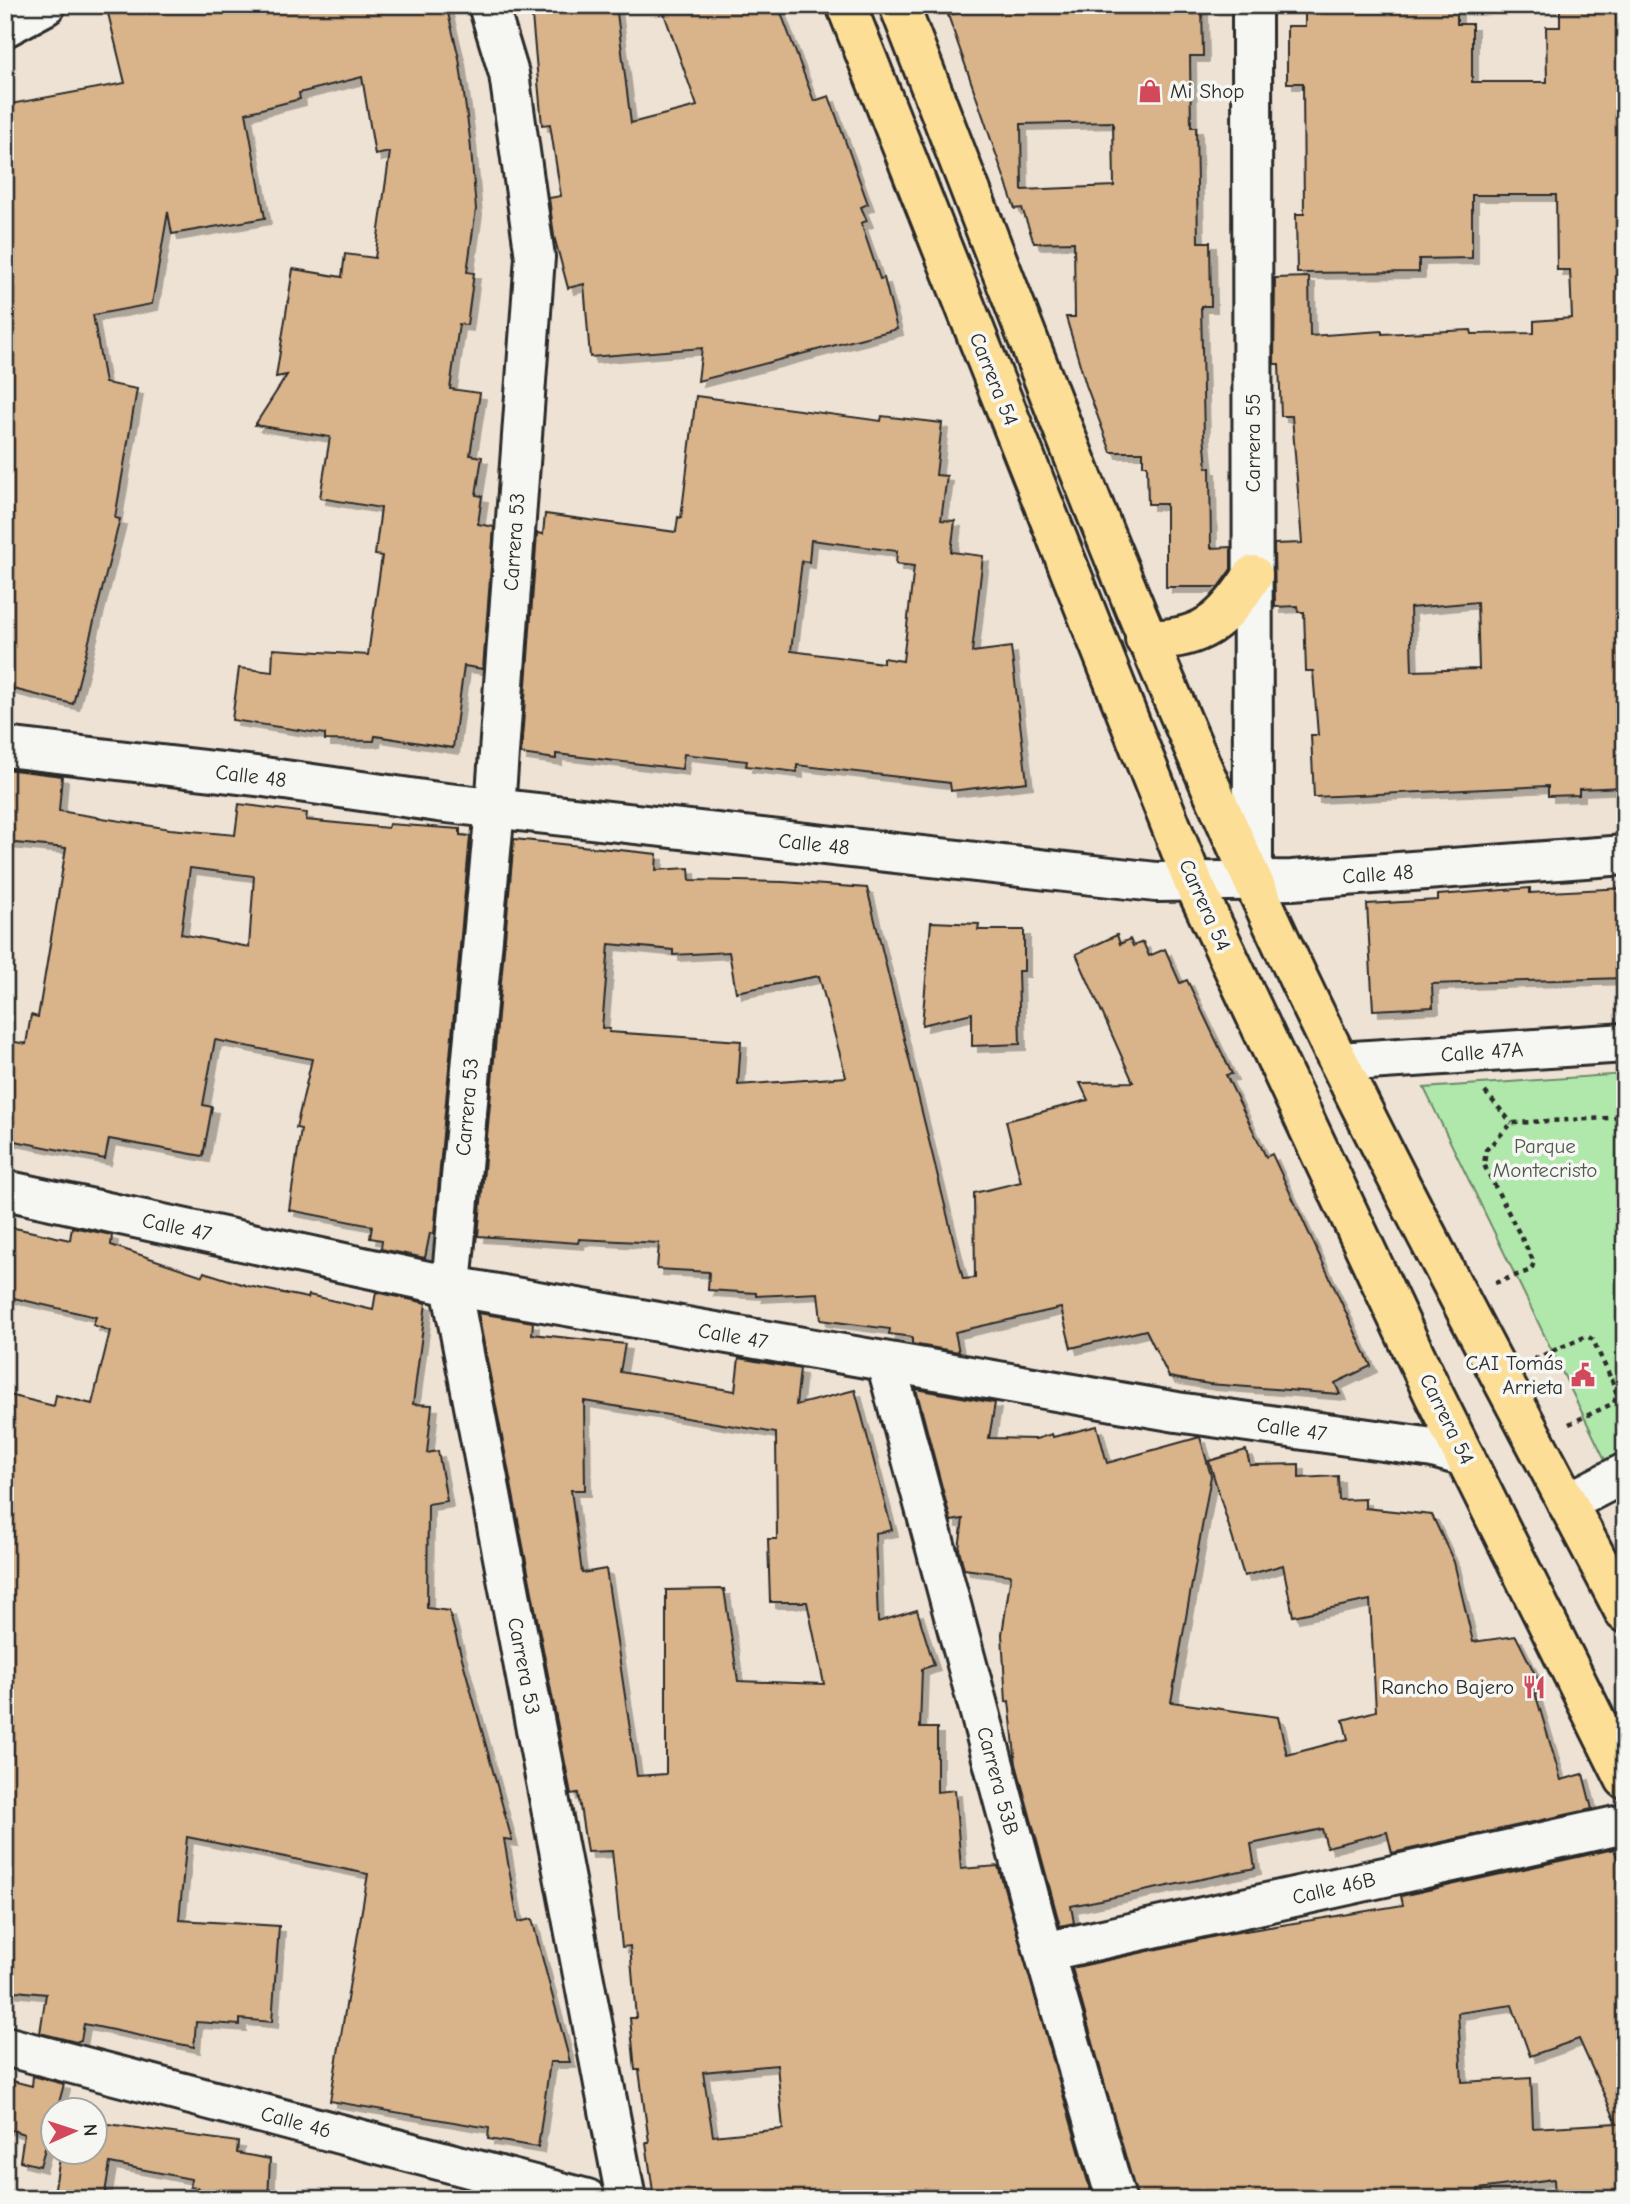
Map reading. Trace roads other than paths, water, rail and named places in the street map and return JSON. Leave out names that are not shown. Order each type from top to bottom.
[{"type":"main road","name":"Carrera 54","points":[[846,5],[1194,884],[1465,1457],[1625,1779]]},
{"type":"main road","points":[[899,5],[1145,639],[1254,882],[1339,1062],[1625,1614]]},
{"type":"main road","points":[[1145,639],[1178,638],[1209,626],[1234,604],[1253,575]]},
{"type":"street","points":[[5,27],[46,5]]},
{"type":"street","name":"Carrera 53","points":[[488,5],[509,74],[535,257],[495,808],[451,1286],[626,2199]]},
{"type":"street","name":"Carrera 55","points":[[1252,5],[1254,882]]},
{"type":"street","name":"Calle 48","points":[[5,747],[495,808],[1156,882],[1254,882],[1625,855]]},
{"type":"street","name":"Calle 47A","points":[[1339,1062],[1625,1043]]},
{"type":"street","name":"Calle 47","points":[[5,1190],[451,1286],[886,1363],[1177,1412],[1433,1448],[1465,1457]]},
{"type":"street","name":"Carrera 53B","points":[[886,1363],[1044,1952],[1116,2199]]},
{"type":"street","points":[[1567,1503],[1625,1473]]},
{"type":"street","name":"Calle 46B","points":[[1044,1952],[1625,1824]]},
{"type":"street","name":"Calle 46","points":[[5,2046],[587,2199]]},
{"type":"place","name":"Mi Shop","points":[[1150,91]]},
{"type":"place","name":"CAI Tomás Arrieta","points":[[1583,1375]]},
{"type":"place","name":"Rancho Bajero","points":[[1534,1687]]},
{"type":"park label","name":"Parque Montecristo","points":[[1545,1158]]}]
